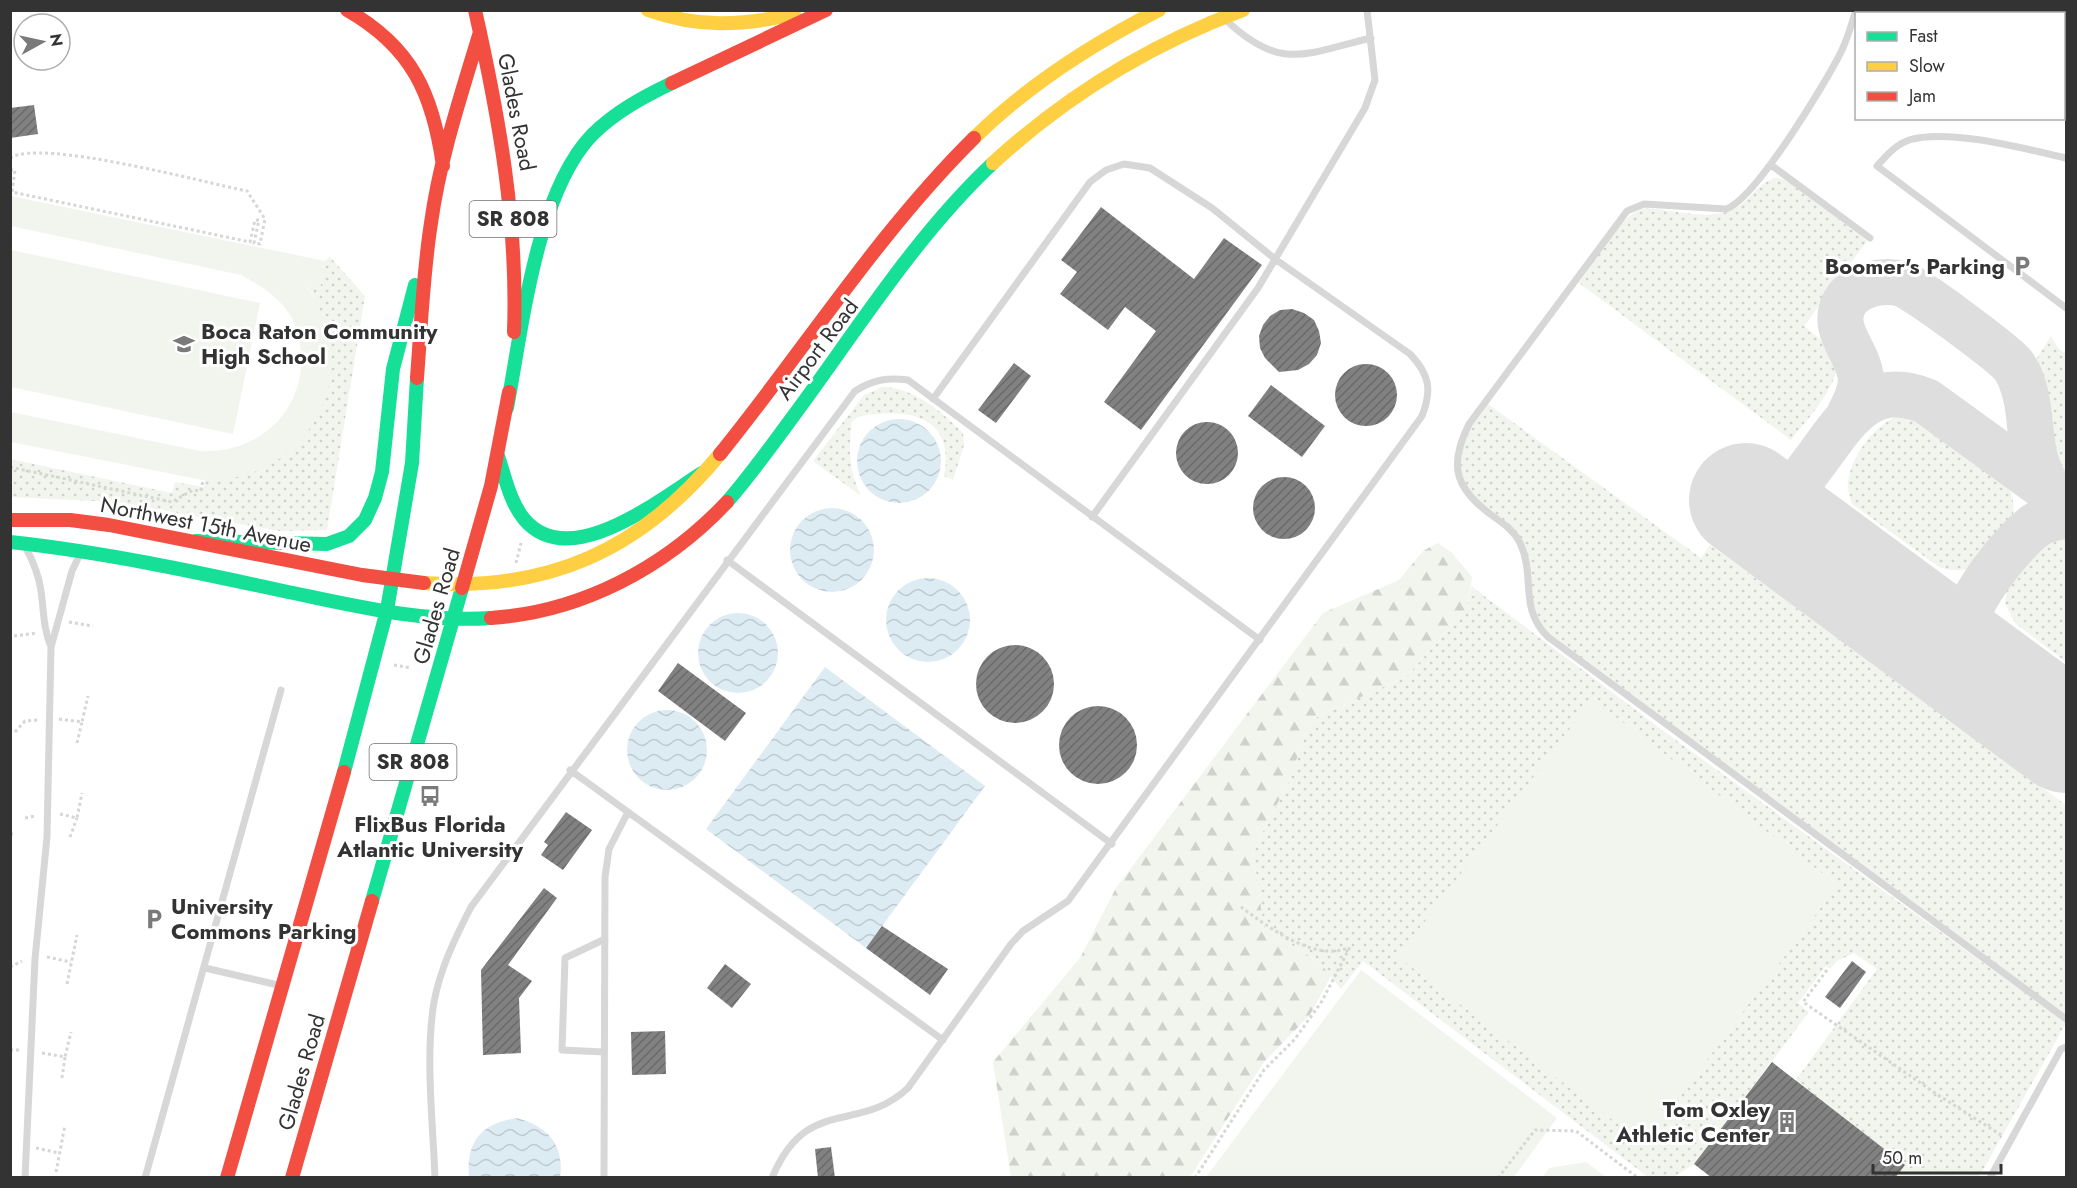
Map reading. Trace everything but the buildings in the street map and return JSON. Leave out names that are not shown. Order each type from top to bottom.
[{"type":"main road","points":[[347,10],[379,31],[400,52],[418,76],[436,119],[443,166]]},
{"type":"main road","name":"Glades Road","points":[[292,1178],[454,618],[498,455],[507,408],[514,321],[513,219],[502,129],[475,10]]},
{"type":"main road","name":"Glades Road","points":[[227,1178],[353,741],[387,610],[415,432],[427,249],[443,166],[486,10]]},
{"type":"main road","points":[[648,10],[687,23],[726,26],[762,22],[810,10]]},
{"type":"main road","points":[[507,408],[548,210],[564,172],[580,149],[613,116],[640,98],[826,10]]},
{"type":"main road","name":"Airport Road","points":[[393,580],[463,585],[496,584],[531,577],[600,554],[634,536],[652,522],[702,473],[731,440],[864,266],[957,156],[1001,113],[1050,74],[1129,25],[1160,10]]},
{"type":"main road","name":"Airport Road","points":[[387,610],[454,618],[514,616],[561,606],[615,585],[675,548],[707,522],[735,491],[934,228],[1000,156],[1100,79],[1155,48],[1243,10]]},
{"type":"main road","points":[[196,541],[327,544],[345,540],[360,528],[373,504],[384,462],[398,339],[427,249]]},
{"type":"main road","points":[[498,455],[513,500],[526,521],[546,536],[570,541],[586,539],[608,530],[702,473]]},
{"type":"main road","name":"Northwest 15th Avenue","points":[[10,520],[88,522],[393,580]]},
{"type":"main road","points":[[17,543],[82,549],[387,610]]},
{"type":"lane","points":[[1092,517],[1258,288],[1371,95],[1375,80],[1367,10]]},
{"type":"lane","points":[[1855,13],[1842,50],[1771,165],[1741,200],[1726,209],[1644,204],[1627,211],[1469,424],[1455,461],[1469,499],[1506,526],[1519,542],[1532,615],[1548,637],[2067,1019]]},
{"type":"lane","points":[[1224,18],[1244,37],[1269,52],[1299,56],[1371,38]]},
{"type":"lane","points":[[2067,158],[2003,145],[1931,136],[1909,140],[1897,146],[1877,166],[2067,308]]},
{"type":"lane","points":[[772,1178],[794,1140],[811,1127],[832,1118],[880,1108],[894,1101],[908,1088],[1011,944],[1023,931],[1068,901],[1112,844],[1422,416],[1429,398],[1424,372],[1410,354],[1275,259],[1212,208],[1150,168],[1124,164],[1106,170],[1090,182],[933,399]]},
{"type":"lane","points":[[1771,165],[1870,238]]},
{"type":"lane","points":[[435,1178],[432,1031],[434,1000],[443,970],[471,907],[570,770],[855,391],[870,382],[890,378],[908,380],[1260,640]]},
{"type":"lane","points":[[17,543],[35,566],[41,590],[44,631],[51,647]]},
{"type":"lane","points":[[25,1178],[36,930],[47,837],[51,647],[72,571],[82,549]]},
{"type":"lane","points":[[727,560],[1112,844]]},
{"type":"lane","points":[[145,1178],[281,690]]},
{"type":"lane","points":[[570,770],[943,1040]]},
{"type":"lane","points":[[604,1178],[605,878],[609,849],[628,812]]},
{"type":"lane","points":[[604,1053],[562,1050],[565,958],[605,939]]},
{"type":"lane","points":[[205,968],[282,986]]},
{"type":"lane","points":[[1990,1178],[2061,1049],[2067,1047]]},
{"type":"path","points":[[10,158],[24,153],[64,153],[247,191],[265,219],[260,244],[255,243],[259,220],[255,220],[250,242],[12,192],[15,170],[10,170]]},
{"type":"path","points":[[10,467],[172,502],[193,490],[201,491],[203,480]]},
{"type":"path","points":[[514,570],[524,534]]},
{"type":"path","points":[[394,665],[411,668]]},
{"type":"path","points":[[77,742],[82,722]]},
{"type":"path","points":[[70,837],[77,818]]},
{"type":"path","points":[[1195,1178],[1264,1070],[1295,1039],[1322,1001],[1350,947],[1333,952],[1301,943],[1282,935],[1241,907]]},
{"type":"path","points":[[67,984],[77,935]]},
{"type":"path","points":[[1827,970],[1803,1002],[1938,1095],[2011,1140]]},
{"type":"path","points":[[62,1078],[71,1032]]},
{"type":"path","points":[[10,1050],[65,1057]]},
{"type":"path","points":[[56,1172],[65,1125]]},
{"type":"path","points":[[1498,1178],[1535,1130],[1576,1131],[1638,1178]]},
{"type":"green space","points":[[1775,178],[1787,180],[1867,241],[1804,326],[1832,351],[1836,361],[1836,372],[1824,397],[1791,440],[1579,283],[1617,228],[1636,212],[1647,208],[1694,214],[1718,214],[1739,206],[1764,183]]},
{"type":"green space","points":[[11,196],[325,261],[320,289],[307,287],[324,320],[331,354],[328,386],[317,417],[298,443],[272,463],[240,476],[203,480],[11,442],[11,412],[200,451],[224,450],[246,443],[265,432],[281,418],[300,379],[301,356],[297,331],[289,313],[275,297],[241,275],[11,226]]},
{"type":"green space","points":[[11,250],[260,303],[233,434],[11,387]]},
{"type":"green space","points":[[330,257],[365,296],[327,530],[279,531],[117,502],[11,497],[10,459],[172,493],[175,482],[204,487],[205,480],[232,477],[255,470],[299,442],[314,297],[307,286],[320,289],[325,261]]},
{"type":"green space","points":[[2051,336],[2058,348],[2066,354],[2066,484],[2050,469],[2035,361]]},
{"type":"green space","points":[[882,387],[905,391],[927,402],[963,433],[964,445],[953,480],[944,476],[946,459],[939,433],[921,418],[894,413],[860,416],[852,422],[850,460],[861,496],[813,461],[864,395]]},
{"type":"green space","points":[[1485,402],[1701,558],[1710,545],[2066,805],[2066,1019],[1548,637],[1535,622],[1519,542],[1506,526],[1469,499],[1459,477],[1460,443]]},
{"type":"green space","points":[[1907,414],[1919,416],[1984,461],[2005,480],[2010,491],[2014,508],[2008,529],[1983,559],[1972,567],[1954,570],[1939,567],[1852,504],[1848,482],[1850,471],[1861,449],[1886,422]]},
{"type":"green space","points":[[2060,531],[2066,532],[2066,662],[2015,623],[2005,603],[2008,583],[2044,537]]},
{"type":"green space","points":[[1438,543],[1451,552],[1472,577],[1467,608],[1407,676],[1317,717],[1306,733],[1287,785],[1253,851],[1264,928],[1318,961],[1331,976],[1310,1015],[1264,1062],[1190,1177],[1011,1177],[993,1062],[1080,958],[1116,888],[1323,613],[1399,580],[1423,551]]},
{"type":"green space","points":[[1471,586],[1673,738],[2066,1023],[1979,1177],[1895,1177],[1905,1165],[1795,1081],[1877,969],[1854,953],[1837,961],[1830,969],[1826,966],[1798,1003],[1809,1012],[1694,1164],[1674,1177],[1648,1177],[1363,961],[1341,989],[1318,961],[1264,928],[1253,851],[1287,785],[1306,733],[1317,717],[1407,676],[1467,608]]},
{"type":"green space","points":[[1592,699],[1838,885],[1644,1144],[1398,957]]},
{"type":"green space","points":[[1361,970],[1557,1118],[1514,1177],[1206,1177]]},
{"type":"green space","points":[[1586,1162],[1606,1177],[1543,1177],[1549,1168]]},
{"type":"water","points":[[899,419],[915,422],[929,431],[938,445],[941,461],[938,477],[929,491],[915,500],[899,503],[883,500],[869,491],[860,477],[857,461],[860,445],[869,431],[883,422]]},
{"type":"water","points":[[832,508],[848,511],[862,520],[871,534],[874,550],[871,566],[862,580],[848,589],[832,592],[816,589],[802,580],[793,566],[790,550],[793,534],[802,520],[816,511]]},
{"type":"water","points":[[928,578],[944,581],[958,590],[967,604],[970,620],[967,636],[958,650],[944,659],[928,662],[912,659],[898,650],[889,636],[886,620],[889,604],[898,590],[912,581]]},
{"type":"water","points":[[738,613],[753,616],[766,625],[775,638],[778,653],[775,668],[766,681],[753,690],[738,693],[723,690],[710,681],[701,668],[698,653],[701,638],[710,625],[723,616]]},
{"type":"water","points":[[825,667],[985,786],[866,948],[706,829]]},
{"type":"water","points":[[667,710],[682,713],[695,722],[704,735],[707,750],[704,765],[695,778],[682,787],[667,790],[652,787],[639,778],[630,765],[627,750],[630,735],[639,722],[652,713]]},
{"type":"water","points":[[517,1118],[537,1126],[552,1139],[560,1155],[560,1177],[469,1177],[470,1153],[479,1136],[494,1124]]},
{"type":"taxiway","points":[[1850,413],[1858,397],[1861,379],[1840,322],[1845,302],[1856,291],[1870,284],[1887,282],[1902,284],[1958,321],[2005,357],[2014,367],[2019,375],[2028,405],[2036,463],[2051,492]]},
{"type":"taxiway","points":[[1830,562],[1803,529],[1796,513],[1795,497],[1807,472],[1840,427],[1863,405],[1876,398],[1907,395],[1926,401],[2053,493]]},
{"type":"taxiway","points":[[1981,673],[1969,653],[1964,637],[1966,619],[1972,605],[1991,574],[2026,533],[2043,521],[2066,516]]},
{"type":"runway","points":[[1746,500],[2066,736]]},
{"type":"traffic: fast","points":[[507,408],[534,264],[544,226],[557,191],[573,160],[592,135],[610,119],[672,83]]},
{"type":"traffic: fast","points":[[727,502],[766,453],[910,255],[964,192],[993,163]]},
{"type":"traffic: fast","points":[[196,541],[327,544],[349,536],[365,520],[375,498],[382,472],[393,369],[415,285]]},
{"type":"traffic: fast","points":[[344,772],[387,610],[412,463],[417,378]]},
{"type":"traffic: fast","points":[[498,456],[511,497],[524,519],[543,534],[565,538],[589,535],[614,526],[639,514],[702,473]]},
{"type":"traffic: fast","points":[[10,542],[150,563],[388,612],[440,618],[491,618]]},
{"type":"traffic: fast","points":[[372,901],[462,588]]},
{"type":"traffic: slow","points":[[648,10],[684,20],[720,23],[757,21],[794,14]]},
{"type":"traffic: slow","points":[[974,138],[1016,100],[1085,51],[1159,10]]},
{"type":"traffic: slow","points":[[993,163],[1050,115],[1110,74],[1175,39],[1243,10]]},
{"type":"traffic: slow","points":[[424,583],[469,584],[511,580],[551,571],[589,558],[624,539],[658,516],[690,487],[720,454]]},
{"type":"traffic: jam","points":[[347,10],[388,40],[416,75],[433,116],[443,166]]},
{"type":"traffic: jam","points":[[475,10],[492,90],[510,210],[514,332]]},
{"type":"traffic: jam","points":[[672,83],[826,10]]},
{"type":"traffic: jam","points":[[1898,10],[1908,12]]},
{"type":"traffic: jam","points":[[417,378],[422,300],[435,199],[452,127],[480,32]]},
{"type":"traffic: jam","points":[[720,454],[874,252],[939,175],[974,138]]},
{"type":"traffic: jam","points":[[462,588],[491,486],[509,392]]},
{"type":"traffic: jam","points":[[491,618],[557,607],[619,582],[649,566],[677,547],[727,502]]},
{"type":"traffic: jam","points":[[10,520],[70,520],[109,525],[362,575],[424,583]]},
{"type":"traffic: jam","points":[[227,1178],[344,772]]},
{"type":"traffic: jam","points":[[292,1178],[372,901]]},
{"type":"place","name":"Boomer's Parking","points":[[2022,266]]},
{"type":"place","name":"Boca Raton Community High School","points":[[184,344]]},
{"type":"place","name":"FlixBus Florida Atlantic University","points":[[430,796]]},
{"type":"place","name":"University Commons Parking","points":[[154,919]]},
{"type":"place","name":"Tom Oxley Athletic Center","points":[[1787,1122]]}]
